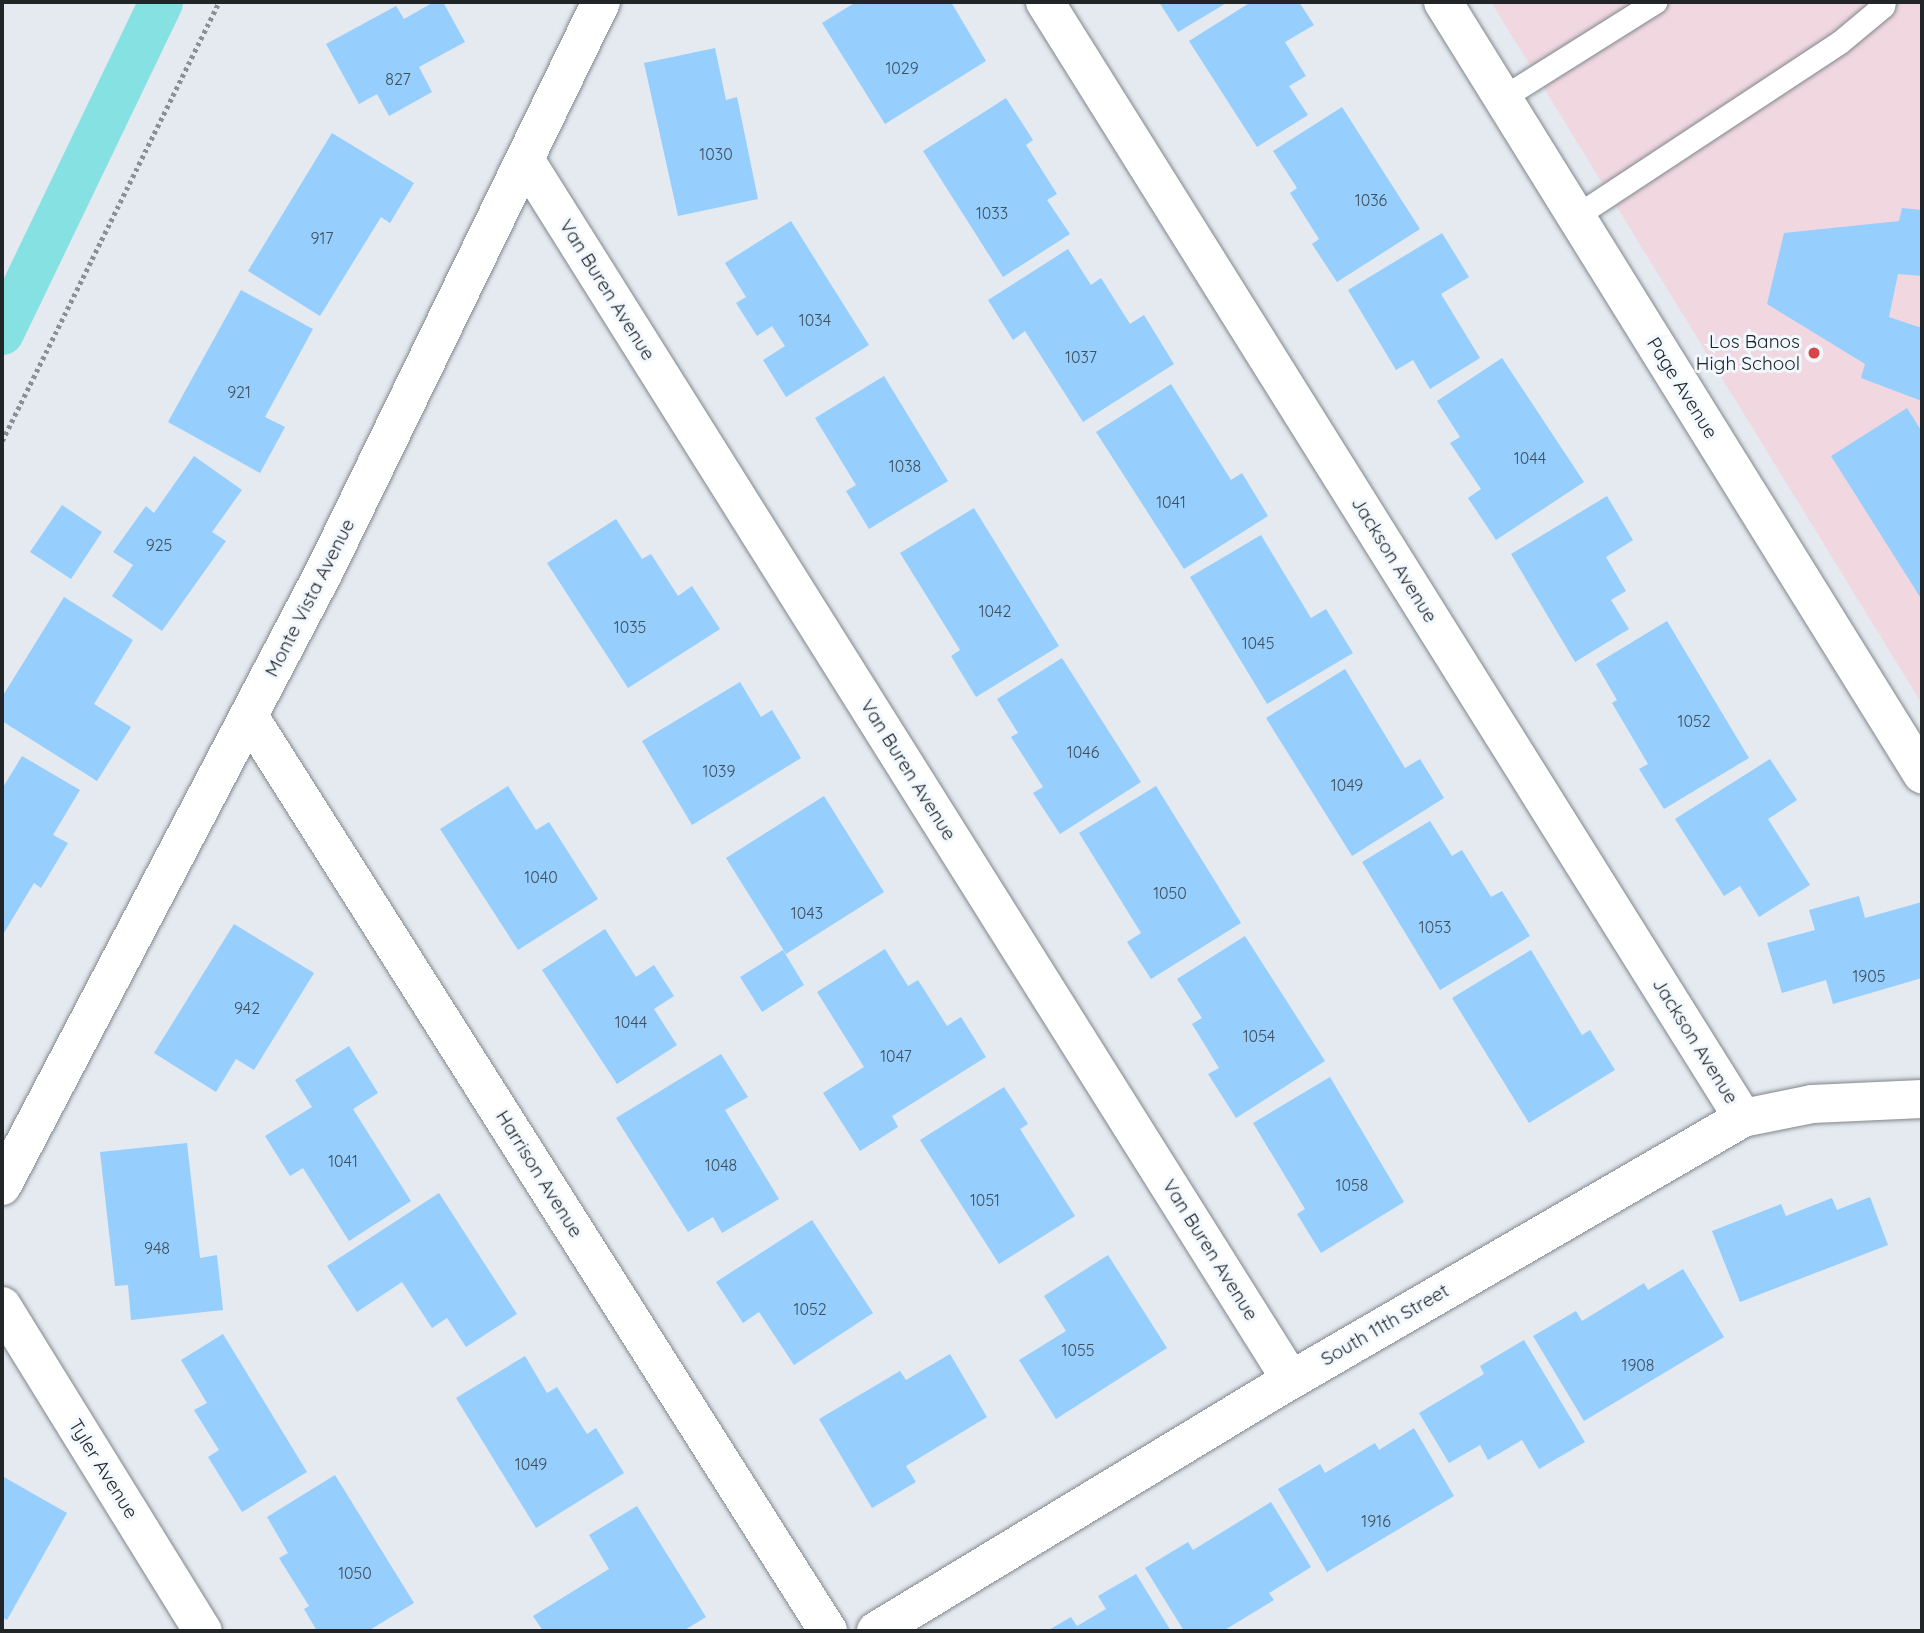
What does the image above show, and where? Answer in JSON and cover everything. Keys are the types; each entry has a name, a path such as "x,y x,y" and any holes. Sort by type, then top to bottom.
{"street":[{"name":"Monte Vista Avenue","path":"2,1186 324,572 601,2"},
{"name":"Jackson Avenue","path":"1045,2 1743,1118"},
{"name":"Page Avenue","path":"1443,2 1922,774"},
{"name":"Van Buren Avenue","path":"526,161 1291,1380"},
{"name":"Harrison Avenue","path":"249,716 828,1631"},
{"name":"South 11th Street","path":"876,1631 1291,1380 1743,1118 1812,1104 1922,1099"},
{"name":"Tyler Avenue","path":"2,1306 203,1631"}],"lane":[{"path":"1502,99 1655,2"},
{"path":"1576,216 1840,42 1883,6 1884,2"}],"path":[{"path":"2,441 219,2"}],"shaded area":[{"name":"Los Banos High School","path":"1491,2 1922,2 1922,704"}],"building":[{"path":"434,2 443,2 465,42 419,67 432,92 389,116 377,94 359,104 326,44 396,6 404,19"},
{"path":"856,2 951,2 986,61 885,124 822,23"},
{"path":"1159,2 1228,2 1178,32"},
{"path":"1251,2 1299,2 1314,25 1285,42 1306,76 1289,86 1308,115 1257,147 1189,41"},
{"path":"715,48 726,100 737,97 758,199 678,216 644,63"},
{"path":"1006,98 1033,140 1026,145 1057,194 1047,200 1070,234 1003,277 923,151"},
{"path":"1342,107 1420,229 1337,282 1312,244 1319,239 1290,193 1297,188 1273,151"},
{"path":"332,133 414,183 390,223 381,217 320,316 248,271"},
{"path":"1902,208 1922,210 1922,276 1898,274 1889,317 1922,328 1922,401 1861,378 1865,364 1767,304 1784,233 1899,221"},
{"path":"791,221 869,345 786,397 763,360 785,346 772,326 757,336 736,303 746,297 725,263"},
{"path":"1442,233 1469,277 1441,294 1480,358 1430,389 1413,360 1396,370 1348,290"},
{"path":"1068,249 1091,285 1101,278 1130,324 1144,315 1174,364 1083,422 1025,331 1013,340 988,300"},
{"path":"241,290 313,329 265,417 285,427 260,473 168,422"},
{"path":"1502,358 1584,482 1496,540 1468,498 1481,489 1450,443 1460,437 1437,401"},
{"path":"884,376 948,481 869,529 846,491 856,485 815,418"},
{"path":"1171,384 1231,480 1242,473 1268,516 1184,569 1096,432"},
{"path":"1907,408 1922,432 1922,600 1831,456"},
{"path":"194,456 242,490 212,532 226,541 162,631 112,596 133,565 113,552 146,506 154,513"},
{"path":"1607,496 1633,540 1606,557 1626,591 1611,600 1629,629 1575,662 1511,554"},
{"path":"62,505 102,532 71,579 30,552"},
{"path":"974,508 1059,646 976,697 951,656 960,650 900,553"},
{"path":"616,519 642,559 651,554 678,596 692,586 720,629 628,688 547,563"},
{"path":"1261,535 1311,618 1326,609 1353,653 1267,704 1190,577"},
{"path":"64,597 133,640 94,704 131,727 97,781 2,721 2,697"},
{"path":"1667,621 1749,758 1664,809 1639,769 1648,764 1612,703 1617,700 1596,664"},
{"path":"1062,658 1141,782 1060,834 1033,793 1043,787 1011,737 1018,733 997,699"},
{"path":"1345,669 1405,768 1420,759 1444,798 1352,856 1266,718"},
{"path":"740,682 761,717 772,710 801,758 692,825 642,741"},
{"path":"22,756 80,790 53,835 68,843 41,888 34,883 2,936 2,789"},
{"path":"1770,759 1797,800 1768,819 1810,885 1759,917 1740,886 1724,896 1675,819"},
{"path":"508,786 536,830 549,822 598,899 518,950 440,829"},
{"path":"1156,786 1241,923 1151,979 1127,942 1141,933 1079,833"},
{"path":"824,796 884,892 786,954 726,858"},
{"path":"1430,821 1452,856 1462,850 1491,897 1502,891 1530,936 1440,990 1362,862"},
{"path":"1859,896 1865,918 1922,902 1922,978 1833,1004 1826,980 1782,993 1767,943 1815,930 1809,910"},
{"path":"234,924 314,973 254,1070 236,1059 216,1092 154,1053"},
{"path":"605,929 636,977 654,965 674,996 654,1009 677,1045 617,1084 542,970"},
{"path":"1245,936 1325,1061 1236,1118 1208,1074 1219,1068 1192,1024 1202,1018 1177,979"},
{"path":"885,949 908,986 918,980 947,1026 961,1017 986,1057 892,1116 898,1127 860,1151 823,1093 864,1067 817,992"},
{"path":"783,950 804,985 762,1012 740,977"},
{"path":"1531,950 1582,1035 1590,1030 1615,1070 1529,1123 1452,998"},
{"path":"349,1046 378,1093 353,1109 411,1201 349,1241 303,1168 290,1176 265,1136 312,1107 295,1080"},
{"path":"721,1054 748,1097 725,1110 779,1199 722,1233 713,1217 688,1232 616,1118"},
{"path":"1330,1077 1404,1202 1321,1253 1297,1214 1305,1209 1253,1123"},
{"path":"1004,1087 1028,1124 1020,1129 1075,1216 999,1264 920,1140"},
{"path":"187,1143 200,1258 217,1255 223,1310 131,1320 128,1285 115,1286 100,1152"},
{"path":"439,1193 517,1314 466,1347 447,1318 432,1328 402,1282 357,1312 327,1266"},
{"path":"1870,1197 1888,1245 1740,1302 1712,1231 1781,1204 1786,1216 1832,1198 1837,1210"},
{"path":"812,1220 873,1313 794,1365 759,1312 743,1323 716,1282"},
{"path":"1108,1255 1167,1348 1056,1419 1019,1360 1066,1331 1044,1296"},
{"path":"1683,1269 1724,1337 1584,1421 1533,1336 1576,1311 1582,1321 1644,1283 1648,1290"},
{"path":"223,1334 307,1472 242,1512 208,1457 219,1450 194,1410 207,1403 181,1360"},
{"path":"1524,1340 1585,1442 1539,1469 1522,1440 1488,1460 1480,1445 1449,1463 1419,1413 1484,1374 1480,1366"},
{"path":"950,1354 987,1417 906,1466 916,1482 872,1508 819,1419 900,1371 906,1380"},
{"path":"525,1356 547,1393 557,1387 587,1434 596,1428 624,1473 536,1528 456,1398"},
{"path":"1414,1428 1454,1496 1327,1572 1278,1489 1320,1464 1325,1473 1375,1443 1379,1450"},
{"path":"335,1475 414,1603 368,1631 317,1631 304,1609 309,1606 279,1558 288,1553 267,1517"},
{"path":"2,1476 67,1513 7,1620 2,1617"},
{"path":"1271,1502 1311,1567 1269,1593 1274,1600 1223,1631 1184,1631 1145,1568 1188,1542 1193,1550"},
{"path":"637,1506 706,1617 683,1631 543,1631 533,1616 609,1569 589,1535"},
{"path":"1136,1574 1171,1631 1047,1631 1071,1617 1077,1626 1106,1609 1098,1596"}],"waterway":[{"path":"2,333 161,2"}],"place":[{"name":"Los Banos High School","path":"1814,353"}]}
